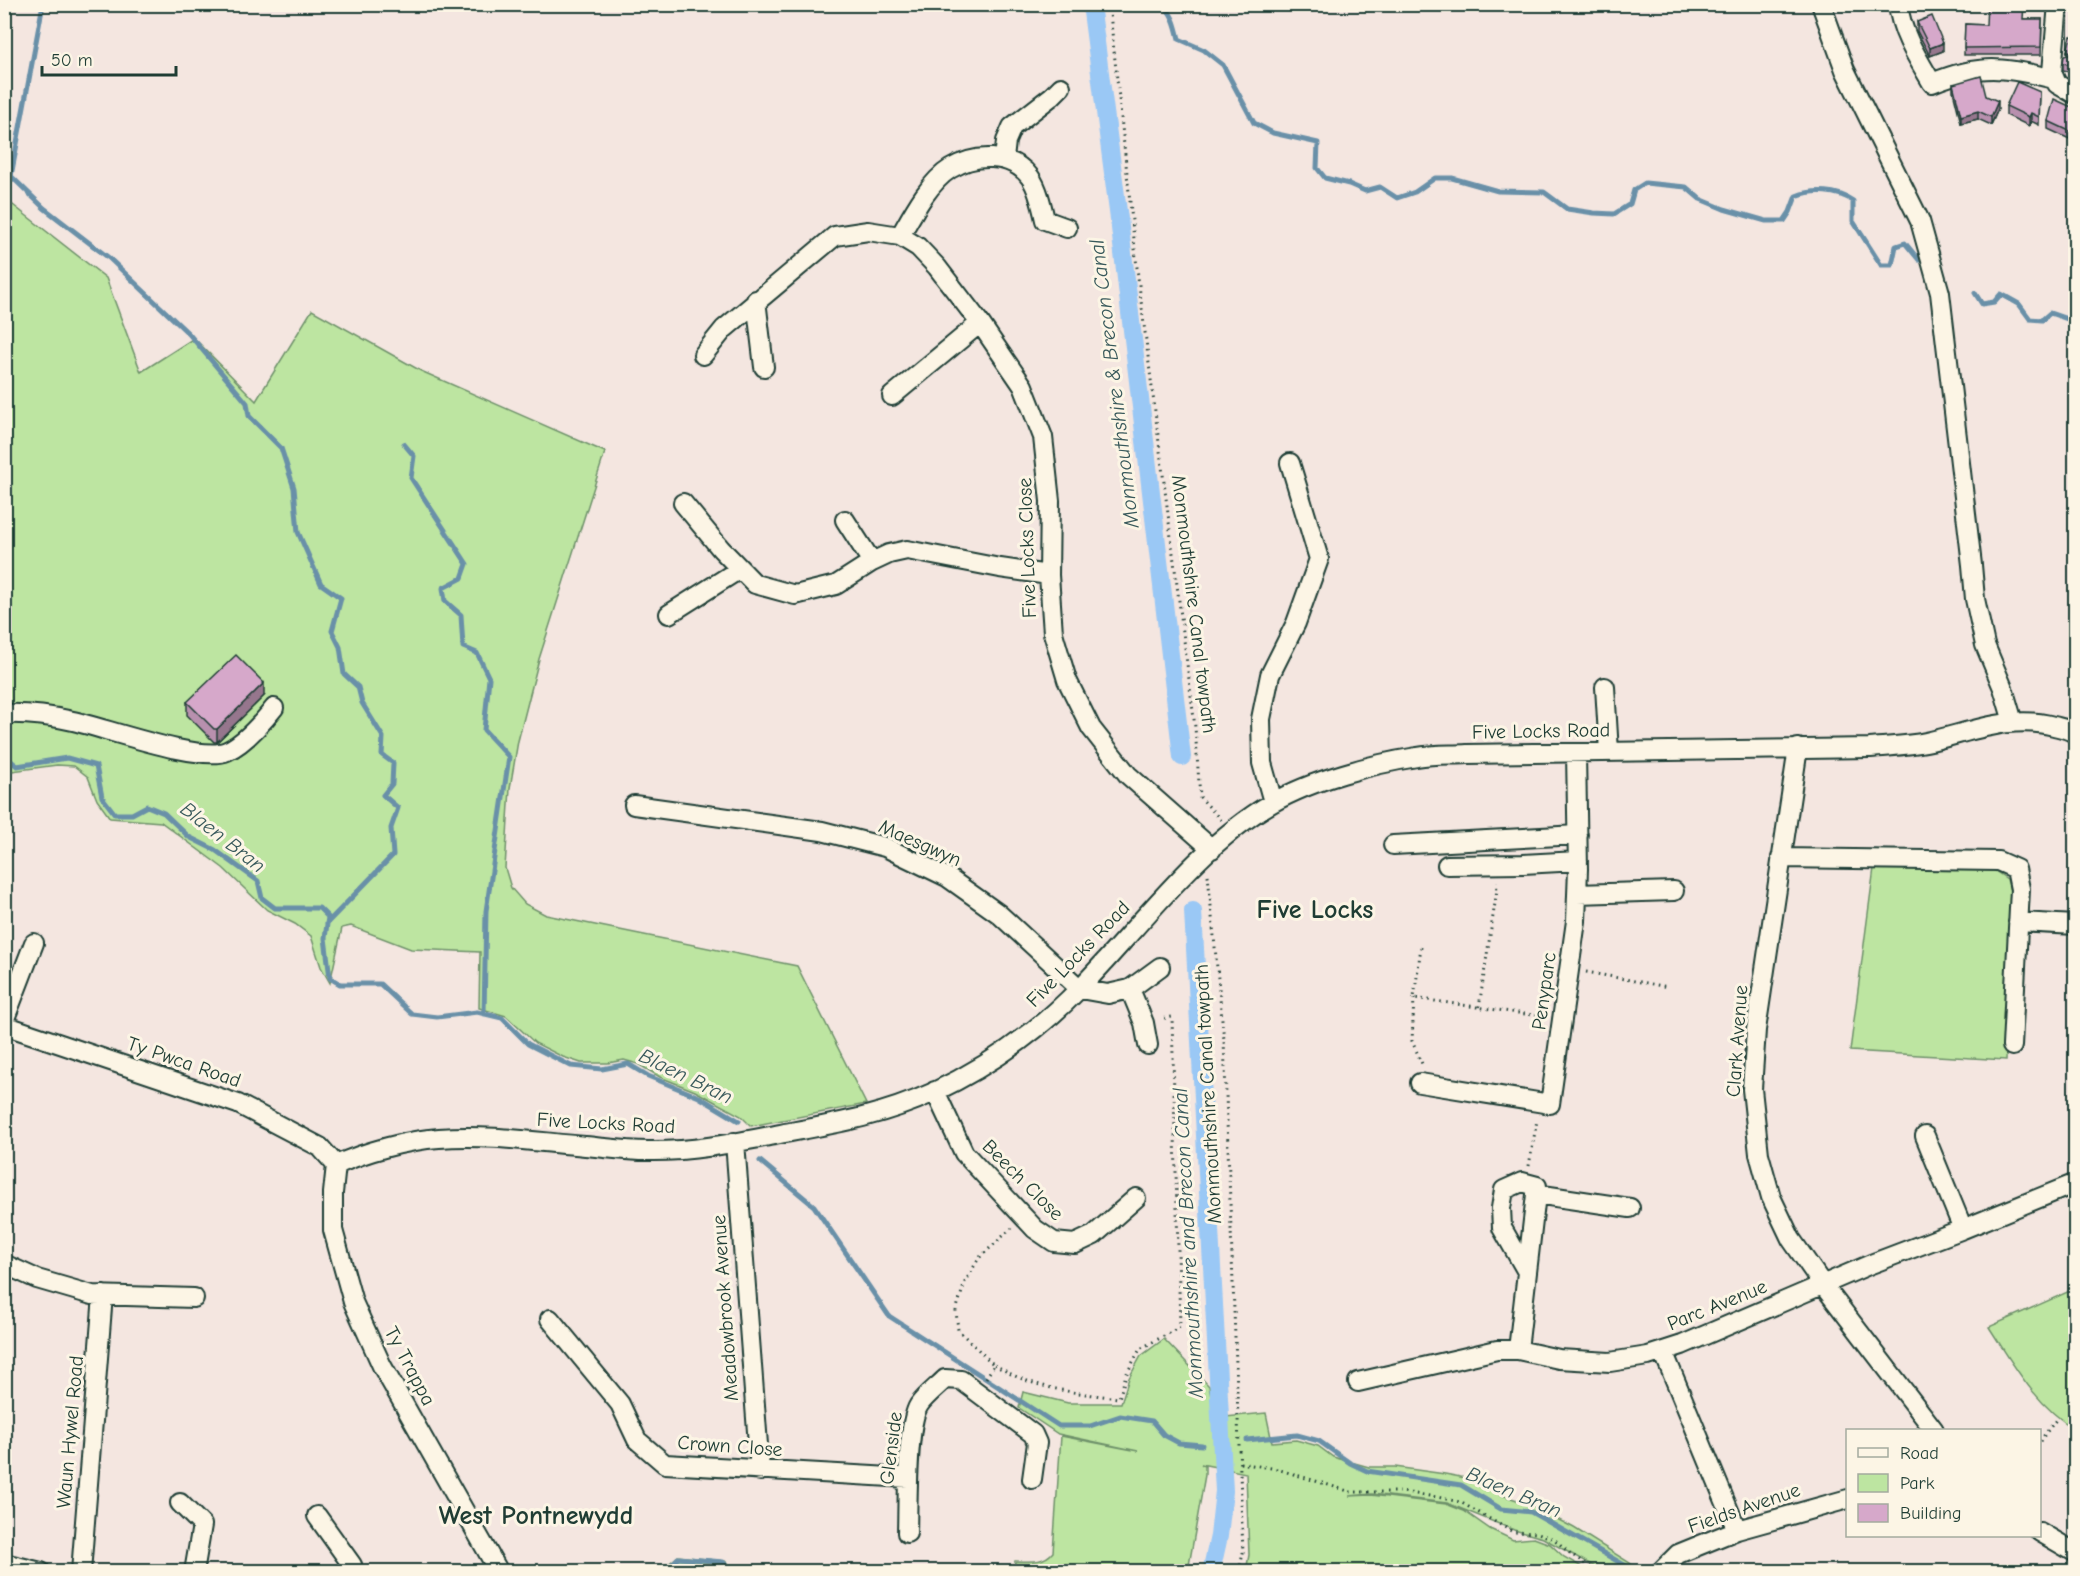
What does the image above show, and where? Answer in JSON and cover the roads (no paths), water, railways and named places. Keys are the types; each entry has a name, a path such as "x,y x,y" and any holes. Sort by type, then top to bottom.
{"street":[{"path":"1821,4 1845,70 1920,221 1940,293 1975,599 1985,645 2003,688 2013,722"},
{"path":"1898,4 1900,18 1918,59 1932,83 1948,76 1982,68 2015,70 2054,79"},
{"path":"2058,4 2052,66 2054,79 2062,88 2076,95"},
{"path":"1004,159 1006,141 1012,127 1061,87"},
{"path":"900,236 924,194 949,170 978,158 1004,159 1022,168 1031,179 1045,220 1067,228"},
{"name":"Five Locks Close","path":"703,355 724,328 835,236 868,231 900,236 918,247 937,267 980,323 1023,386 1043,437 1050,501 1053,633 1067,680 1091,728 1128,775 1212,849"},
{"path":"756,300 764,367"},
{"path":"892,396 980,323"},
{"path":"1273,802 1262,763 1261,719 1270,675 1296,623 1319,560 1290,463"},
{"path":"683,502 721,549 756,584 795,595 836,585 872,562 889,554 908,550 1050,575"},
{"path":"845,520 872,562"},
{"path":"669,614 740,569"},
{"path":"1605,687 1609,752"},
{"path":"4,714 32,713 73,721 170,747 209,754 226,751 255,731 274,708"},
{"name":"Five Locks Road","path":"336,1165 363,1152 437,1138 489,1138 652,1151 695,1149 871,1117 935,1091 994,1058 1036,1028 1080,989 1181,880 1231,831 1273,802 1316,783 1363,768 1419,757 1869,748 1924,742 2013,722 2038,722 2074,727"},
{"name":"Clark Avenue","path":"1798,748 1756,1030 1752,1089 1760,1154 1771,1197 1791,1239 1823,1285 1932,1429"},
{"name":"Penyparc","path":"1424,1083 1550,1104 1576,921 1578,835 1576,753"},
{"name":"Maesgwyn","path":"634,805 822,831 885,847 947,877 999,914 1080,989"},
{"path":"1393,844 1578,835"},
{"path":"1780,858 1998,861 2016,869 2020,889 2012,1046"},
{"path":"1447,865 1578,861"},
{"path":"1577,894 1674,891"},
{"path":"2018,922 2076,925"},
{"path":"4,1023 34,943"},
{"path":"1080,989 1108,994 1130,989 1160,967"},
{"path":"1130,989 1144,1023 1148,1045"},
{"name":"Ty Pwca Road","path":"4,1023 238,1104 320,1147 336,1165"},
{"name":"Beech Close","path":"935,1091 964,1153 1035,1229 1054,1242 1075,1244 1094,1235 1136,1198"},
{"path":"1925,1136 1963,1229"},
{"name":"Meadowbrook Avenue","path":"735,1142 760,1470"},
{"name":"Ty Trappa","path":"336,1165 333,1230 353,1302 382,1366 499,1572"},
{"path":"1526,1270 1502,1228 1501,1208 1504,1190 1522,1182 1531,1189 1630,1208"},
{"name":"Parc Avenue","path":"1358,1382 1497,1350 1518,1350 1559,1359 1610,1362 1647,1356 1682,1345 1871,1264 2076,1183"},
{"path":"1518,1350 1531,1189"},
{"path":"4,1264 37,1279 92,1295 194,1298"},
{"name":"Waun Hywel Road","path":"81,1572 104,1295"},
{"name":"Crown Close","path":"550,1318 620,1404 637,1440 665,1464 908,1478"},
{"path":"1663,1351 1737,1530"},
{"name":"Glenside","path":"907,1533 908,1478 913,1420 919,1405 945,1379 961,1380 1033,1434 1037,1443 1032,1479"},
{"name":"Fields Avenue","path":"1660,1572 1678,1554 1737,1530 1846,1500"},
{"path":"180,1503 202,1525 194,1572"},
{"path":"317,1516 352,1565 350,1572"},
{"path":"2041,1533 2076,1553"},
{"path":"4,1563 41,1572"}],"waterway":[{"path":"43,4 11,176 44,208 109,258 189,334 247,403 249,416 281,448 294,488 298,532 321,584 341,598 332,631 340,647 344,674 358,687 362,703 383,737 382,755 393,763 392,784 383,795 398,808 391,828 393,855 327,923"},
{"name":"Monmouthshire & Brecon Canal","path":"1091,4 1119,219 1182,757"},
{"path":"1161,4 1171,15 1179,39 1204,50 1223,65 1254,123 1273,133 1318,143 1317,168 1325,178 1365,191 1380,187 1397,198 1415,192 1435,178 1452,178 1498,191 1544,192 1567,209 1614,214 1630,204 1634,190 1645,183 1686,187 1700,199 1724,209 1766,221 1784,221 1796,196 1818,192 1833,193 1853,201 1853,221 1881,265 1892,265 1896,246 1905,243 1919,260"},
{"path":"1975,293 1982,304 1994,302 2001,294 2019,304 2030,319 2042,320 2050,313 2076,322"},
{"path":"404,444 414,456 411,478 467,564 462,578 443,588 445,601 461,615 463,647 477,653 489,678 484,730 509,757 486,911 484,1014"},
{"name":"Blaen Bran","path":"4,755 17,766 67,758 96,766 102,797 115,814 132,814 147,806 164,813 189,837 215,850 258,881 262,898 275,908 319,908 328,917 325,938 330,978 340,984 380,984 412,1014 437,1017 477,1012 502,1018 528,1044 571,1066 602,1069 628,1064 648,1076 699,1097 739,1121"},
{"name":"Monmouthshire and Brecon Canal","path":"1193,911 1224,1491 1219,1536 1211,1572"},
{"name":"Blaen Bran","path":"760,1161 814,1206 889,1316 1059,1426 1090,1426 1120,1416 1152,1421 1164,1435 1179,1443 1202,1445"},
{"name":"Blaen Bran","path":"1247,1440 1297,1435 1319,1441 1350,1463 1367,1471 1461,1485 1501,1509 1531,1512 1626,1566"},
{"path":"665,1572 678,1558 723,1562 732,1572"}],"district":[{"name":"Five Locks","path":"1315,910"},
{"name":"West Pontnewydd","path":"536,1516"}]}
